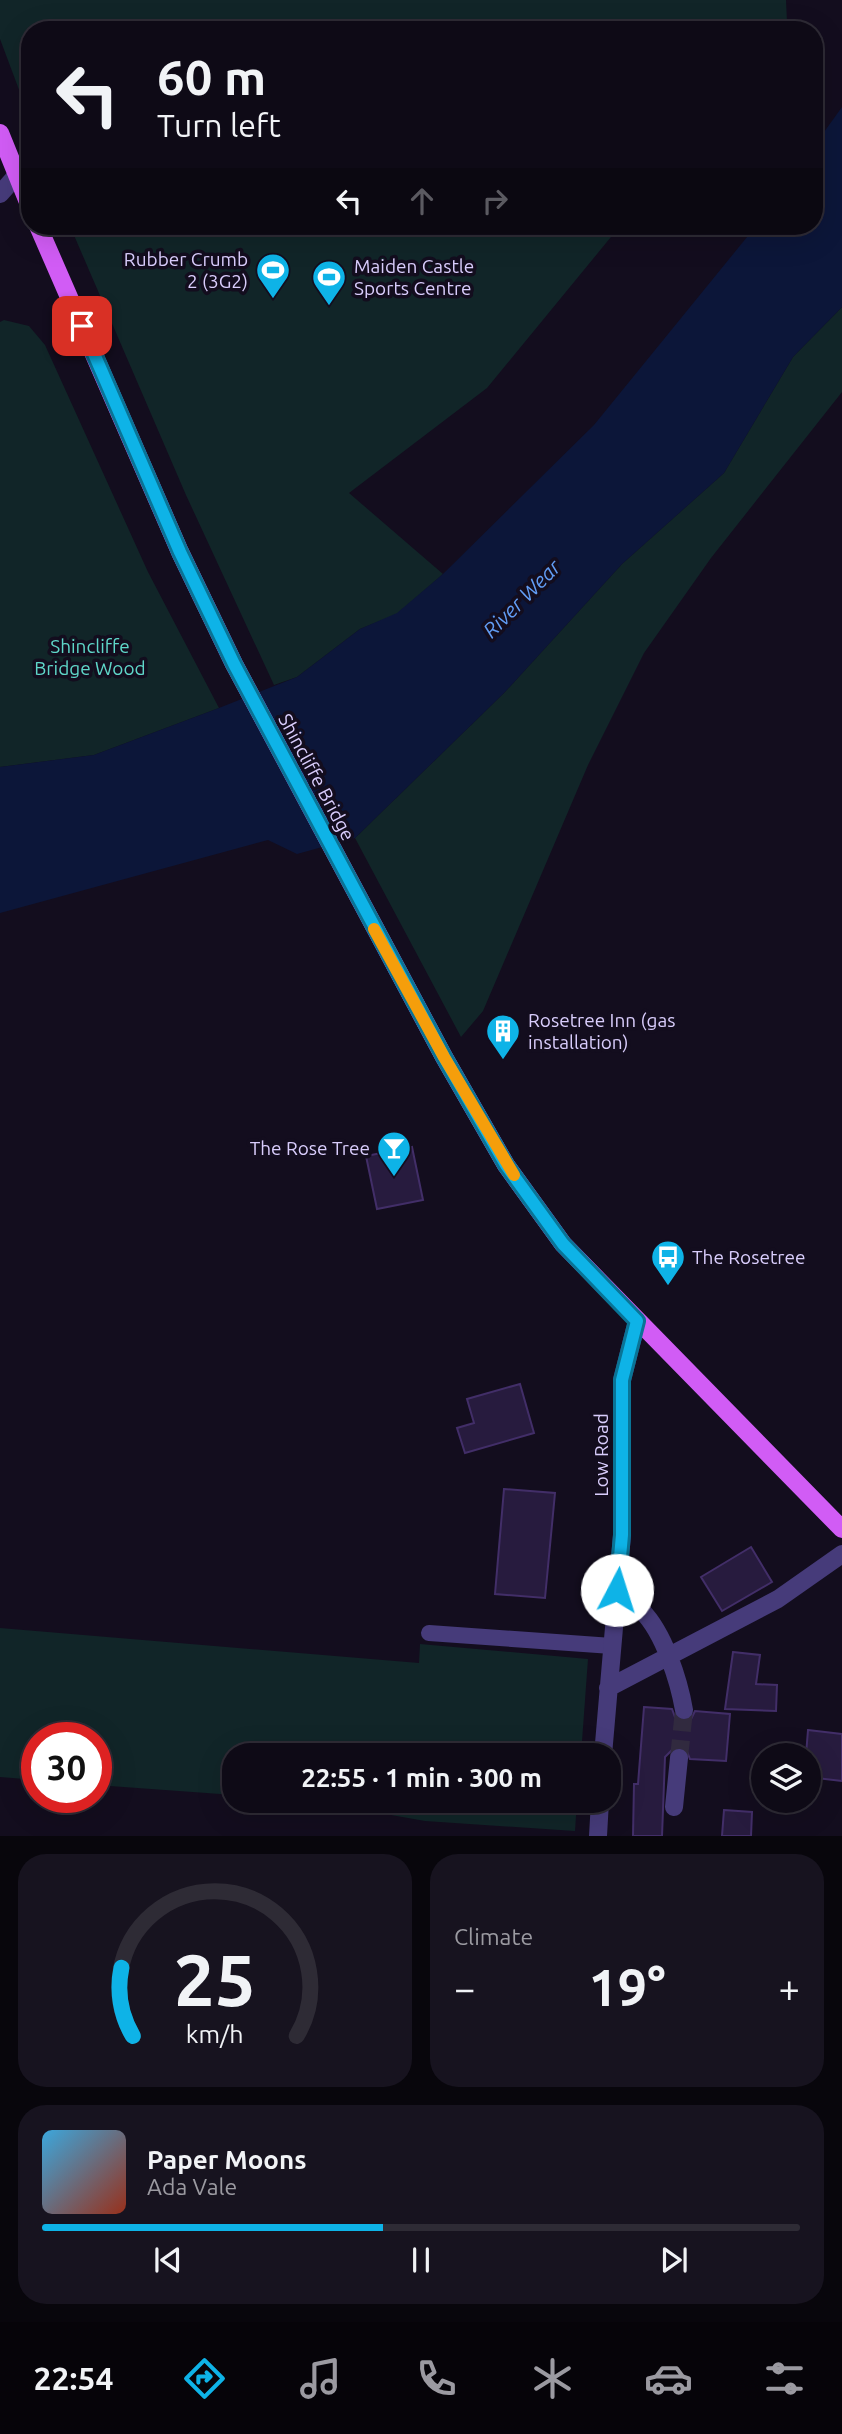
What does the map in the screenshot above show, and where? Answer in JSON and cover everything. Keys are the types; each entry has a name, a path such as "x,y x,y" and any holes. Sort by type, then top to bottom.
{"main road":[{"path":"0,133 21,187"},
{"name":"Shincliffe Bridge","path":"42,235 180,552 234,664 363,909 506,1165 563,1244 842,1529"}],"street":[{"path":"0,194 16,176"},
{"name":"Low Road","path":"604,1743 622,1535 622,1380 637,1321"},
{"path":"608,1688 778,1599 842,1553"},
{"path":"617,1590 644,1613 668,1655 680,1684 684,1710"},
{"path":"674,1807 679,1758"},
{"path":"597,1836 599,1813"}],"lane":[{"path":"429,1633 612,1646"}],"green space":[{"path":"0,0 786,0 787,21 21,21 21,95 0,39"},
{"name":"Maiden Castle Sports Centre","path":"74,235 613,235 487,388 349,493 443,574 397,614 360,629 297,677 274,685 186,495"},
{"path":"842,307 842,392 711,558 644,653 588,765 483,1011 461,1037 355,838 504,693 622,564 724,473 793,357"},
{"name":"Shincliffe Bridge Wood","path":"4,320 29,326 45,345 148,572 219,708 94,755 0,767 0,322"},
{"path":"0,1628 419,1663 420,1644 588,1659 582,1743 222,1743 222,1794 112,1786 112,1722 21,1722 21,1779 0,1777"},
{"path":"380,1813 576,1813 575,1831 425,1821"}],"water":[{"name":"River Wear","path":"842,107 842,307 793,357 724,473 622,564 504,693 355,838 297,854 268,840 0,913 0,767 94,755 219,708 297,677 360,629 397,613 443,574 594,425 749,235 823,235 823,133"}],"building":[{"name":"The Rose Tree","path":"412,1147 423,1200 377,1209 366,1156"},
{"path":"520,1384 534,1433 465,1453 457,1428 474,1423 467,1399"},
{"path":"504,1489 555,1493 545,1598 495,1594"},
{"path":"751,1547 772,1582 722,1611 701,1577"},
{"path":"733,1652 760,1655 756,1684 777,1685 776,1711 725,1709"},
{"path":"644,1707 672,1709 675,1717 681,1721 691,1719 695,1711 730,1714 726,1761 690,1759 686,1749 679,1747 665,1757 662,1836 633,1836 634,1784 638,1784"},
{"path":"808,1730 842,1734 842,1781 821,1779 821,1743 807,1743"},
{"path":"724,1810 752,1813 751,1836 722,1836"}],"tunnel":[{"path":"679,1758 684,1710"}],"slow traffic":[{"path":"374,929 444,1057 514,1175"}],"place":[{"name":"Rubber Crumb 2 (3G2)","path":"273,300"},
{"name":"Maiden Castle Sports Centre","path":"329,307"},
{"name":"Rosetree Inn (gas installation)","path":"503,1061"},
{"name":"The Rose Tree","path":"394,1178"},
{"name":"The Rosetree","path":"668,1287"}],"route":[{"path":"82,326 180,552 234,664 444,1057 506,1165 563,1244 637,1321 622,1380 622,1535 617,1590"}]}
